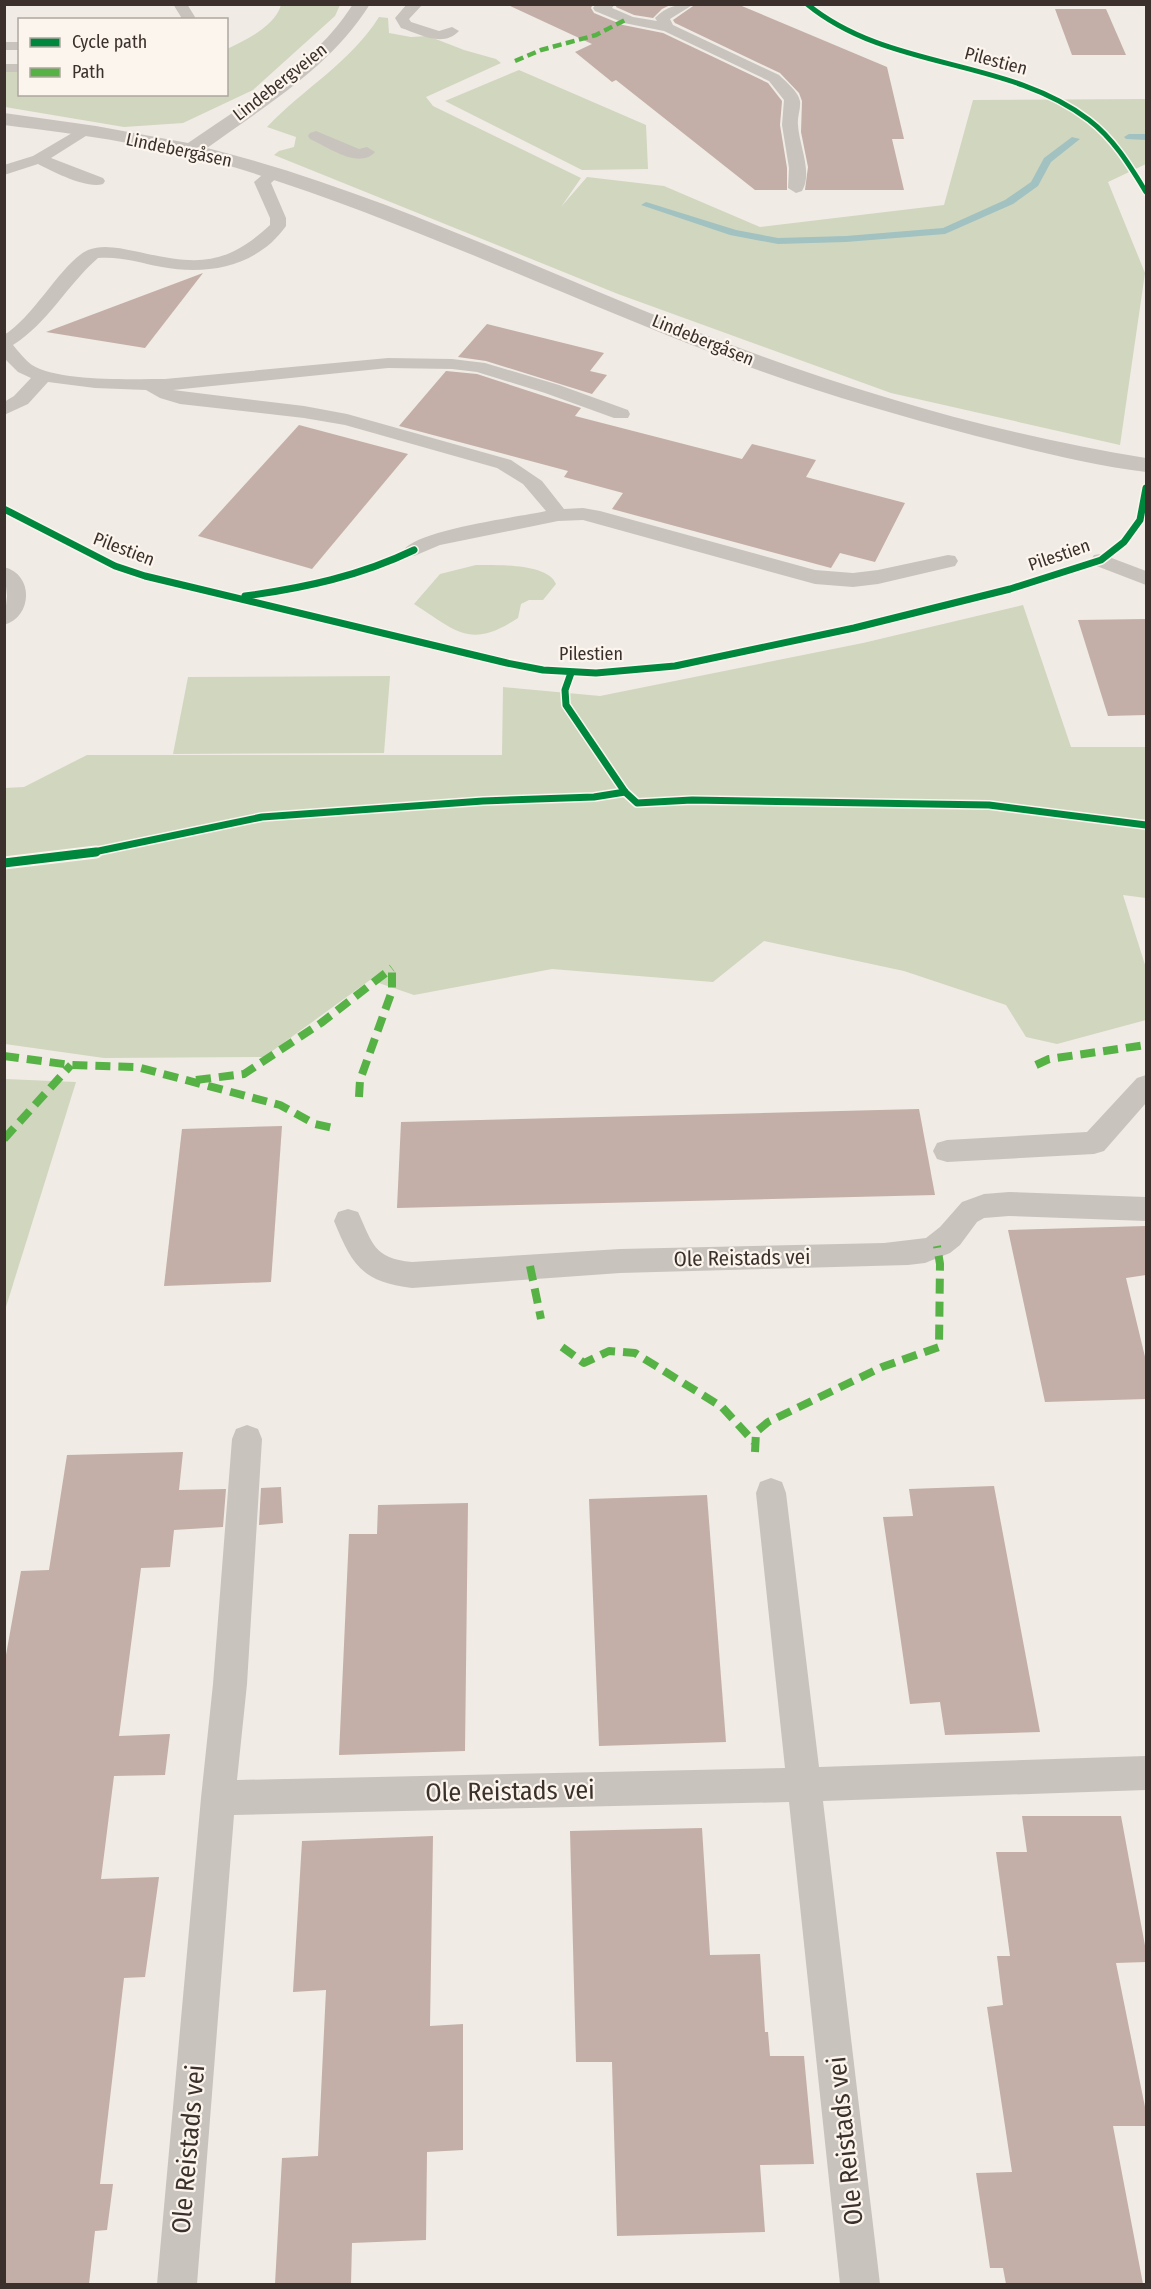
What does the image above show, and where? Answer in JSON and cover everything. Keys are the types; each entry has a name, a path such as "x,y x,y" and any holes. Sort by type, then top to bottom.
{"street":[{"name":"Lindebergveien","path":"190,151 315,57 343,31 362,4"},
{"name":"Lindebergåsen","path":"4,119 190,151 246,165 344,196 734,354 826,387 1024,441 1146,465"}],"lane":[{"path":"180,4 187,18"},
{"path":"416,4 402,18 406,25 440,36 452,31"},
{"path":"608,4 600,8 629,20 668,28 774,78 792,100 790,125 797,168 796,188"},
{"path":"668,28 662,18 687,4"},
{"path":"4,170 39,159 84,131"},
{"path":"316,136 359,155 367,152"},
{"path":"39,159 73,174 97,181"},
{"path":"273,174 262,182 278,218 278,226 245,251 217,265 199,267 113,253 93,254 70,276 30,324 4,345 27,370 44,375 129,385 388,363 452,364 479,367 621,414"},
{"path":"4,410 21,400 44,375"},
{"path":"150,384 167,394 180,398 304,412 347,420 504,464 537,484 558,515"},
{"path":"414,550 434,540 558,515 583,514 815,578 853,580 878,578 948,561"},
{"path":"1101,560 1146,579"},
{"path":"4,573 12,580 19,597 16,607 4,618"},
{"path":"947,1151 1094,1143 1146,1086"},
{"name":"Ole Reistads vei","path":"348,1221 364,1256 374,1266 392,1274 412,1275 620,1261 884,1255 937,1246 947,1239 964,1215 975,1208 984,1206 1008,1204 1146,1209"},
{"name":"Ole Reistads vei","path":"177,2284 218,1798 230,1684 247,1439"},
{"name":"Ole Reistads vei","path":"771,1493 860,2284"},
{"name":"Ole Reistads vei","path":"218,1798 919,1782 1146,1773"}],"green space":[{"path":"281,5 340,5 335,16 253,90 183,123 124,127 5,107 4,70 18,71 18,96 228,96 228,48 251,37 278,13"},
{"path":"379,17 388,18 389,33 411,37 428,36 496,59 501,63 426,97 433,106 581,178 561,207 587,177 664,186 760,227 944,205 973,100 1146,99 1146,164 1108,182 1145,273 1120,445 891,393 618,294 274,155 279,151 294,147 296,137 267,127 341,62 368,33"},
{"path":"519,70 646,125 648,169 582,170 445,101"},
{"path":"476,565 508,565 532,569 551,577 556,584 543,600 529,600 521,604 518,618 501,628 475,635 453,629 414,604 440,574"},
{"path":"1023,605 1071,747 1146,747 1146,898 1123,895 1146,968 1146,1020 1057,1044 1026,1037 1006,1005 904,971 764,941 713,982 552,969 414,995 370,980 264,1057 104,1058 5,1044 5,788 24,787 87,755 502,755 503,687 600,696 863,643"},
{"path":"390,676 384,753 173,754 188,677"},
{"path":"4,1079 76,1082 5,1310"}],"building":[{"path":"506,4 593,4 591,8 594,13 623,25 663,33 768,83 782,101 780,125 787,168 787,190 755,190 616,80 612,82 575,52 592,44"},
{"path":"617,4 672,4 662,9 653,18 634,15 616,7"},
{"path":"696,4 737,4 887,67 904,139 892,139 904,190 805,190 808,167 801,132 802,101 799,93 780,73 675,23 673,20"},
{"path":"1055,9 1106,9 1126,55 1072,55"},
{"path":"203,273 145,348 46,332"},
{"path":"487,324 604,353 590,371 607,375 592,394 486,361 458,357"},
{"path":"446,371 477,374 581,408 575,416 742,459 752,444 816,460 806,477 905,503 875,562 840,553 831,568 612,509 623,493 564,477 568,471 399,426"},
{"path":"299,425 408,454 312,569 198,536"},
{"path":"1146,619 1146,715 1108,716 1078,620"},
{"path":"919,1109 935,1195 397,1208 401,1122"},
{"path":"282,1126 271,1282 164,1286 182,1129"},
{"path":"1146,1226 1146,1275 1126,1278 1146,1361 1146,1399 1045,1402 1008,1230"},
{"path":"183,1452 179,1490 226,1489 223,1527 174,1530 170,1567 141,1568 119,1736 170,1734 165,1775 114,1776 101,1879 159,1877 145,1977 124,1978 100,2184 113,2184 107,2230 95,2231 89,2284 4,2284 4,1666 21,1571 49,1570 67,1455"},
{"path":"994,1486 1040,1732 945,1735 940,1702 910,1704 883,1517 913,1516 909,1489"},
{"path":"281,1487 283,1523 259,1525 261,1488"},
{"path":"707,1495 726,1742 599,1746 589,1499"},
{"path":"468,1503 465,1751 339,1755 349,1534 377,1534 378,1505"},
{"path":"1022,1816 1121,1816 1146,1951 1146,1962 1116,1963 1146,2112 1146,2126 1113,2126 1143,2284 1006,2284 1003,2268 990,2268 976,2173 1012,2172 987,2007 1003,2005 997,1956 1010,1956 996,1852 1027,1852"},
{"path":"702,1828 710,1955 760,1954 765,2032 768,2032 770,2056 804,2056 814,2164 760,2165 765,2232 617,2236 612,2062 576,2062 570,1831"},
{"path":"433,1836 430,2026 463,2024 463,2150 427,2152 426,2240 352,2243 351,2284 275,2284 282,2158 318,2156 326,1990 293,1992 302,1841"}],"waterway":[{"path":"1129,137 1146,137"},
{"path":"646,205 734,233 778,241 846,239 945,231 1009,202 1035,184 1047,160 1075,139"}],"marked path":[{"path":"515,61 541,50 596,35 627,19"},
{"path":"196,1080 244,1074 321,1023 392,968"},
{"path":"359,1097 360,1080 392,991 392,968"},
{"path":"1036,1065 1049,1059 1146,1045"},
{"path":"4,1056 71,1065 137,1067 280,1105 315,1124 337,1129"},
{"path":"4,1139 71,1065"},
{"path":"755,1452 756,1432 768,1422 882,1367 939,1347 940,1264 937,1246"},
{"path":"530,1266 541,1319"},
{"path":"562,1347 584,1363 609,1351 635,1353 722,1407 754,1442"}],"cycle path":[{"name":"Pilestien","path":"807,4 833,22 862,36 904,52 1022,85 1058,100 1090,121 1120,151 1146,192"},
{"name":"Pilestien","path":"4,509 115,566 145,576 507,663 543,670 596,673 675,666 854,628 1010,589 1101,560 1124,542 1140,520 1146,488"},
{"path":"245,596 332,581 374,568 414,550"},
{"name":"Pilestien","path":"571,673 565,690 566,705 625,792 637,803 692,800 989,805 1146,825"},
{"path":"4,863 76,856 262,817 483,801 594,797 625,792"}]}
